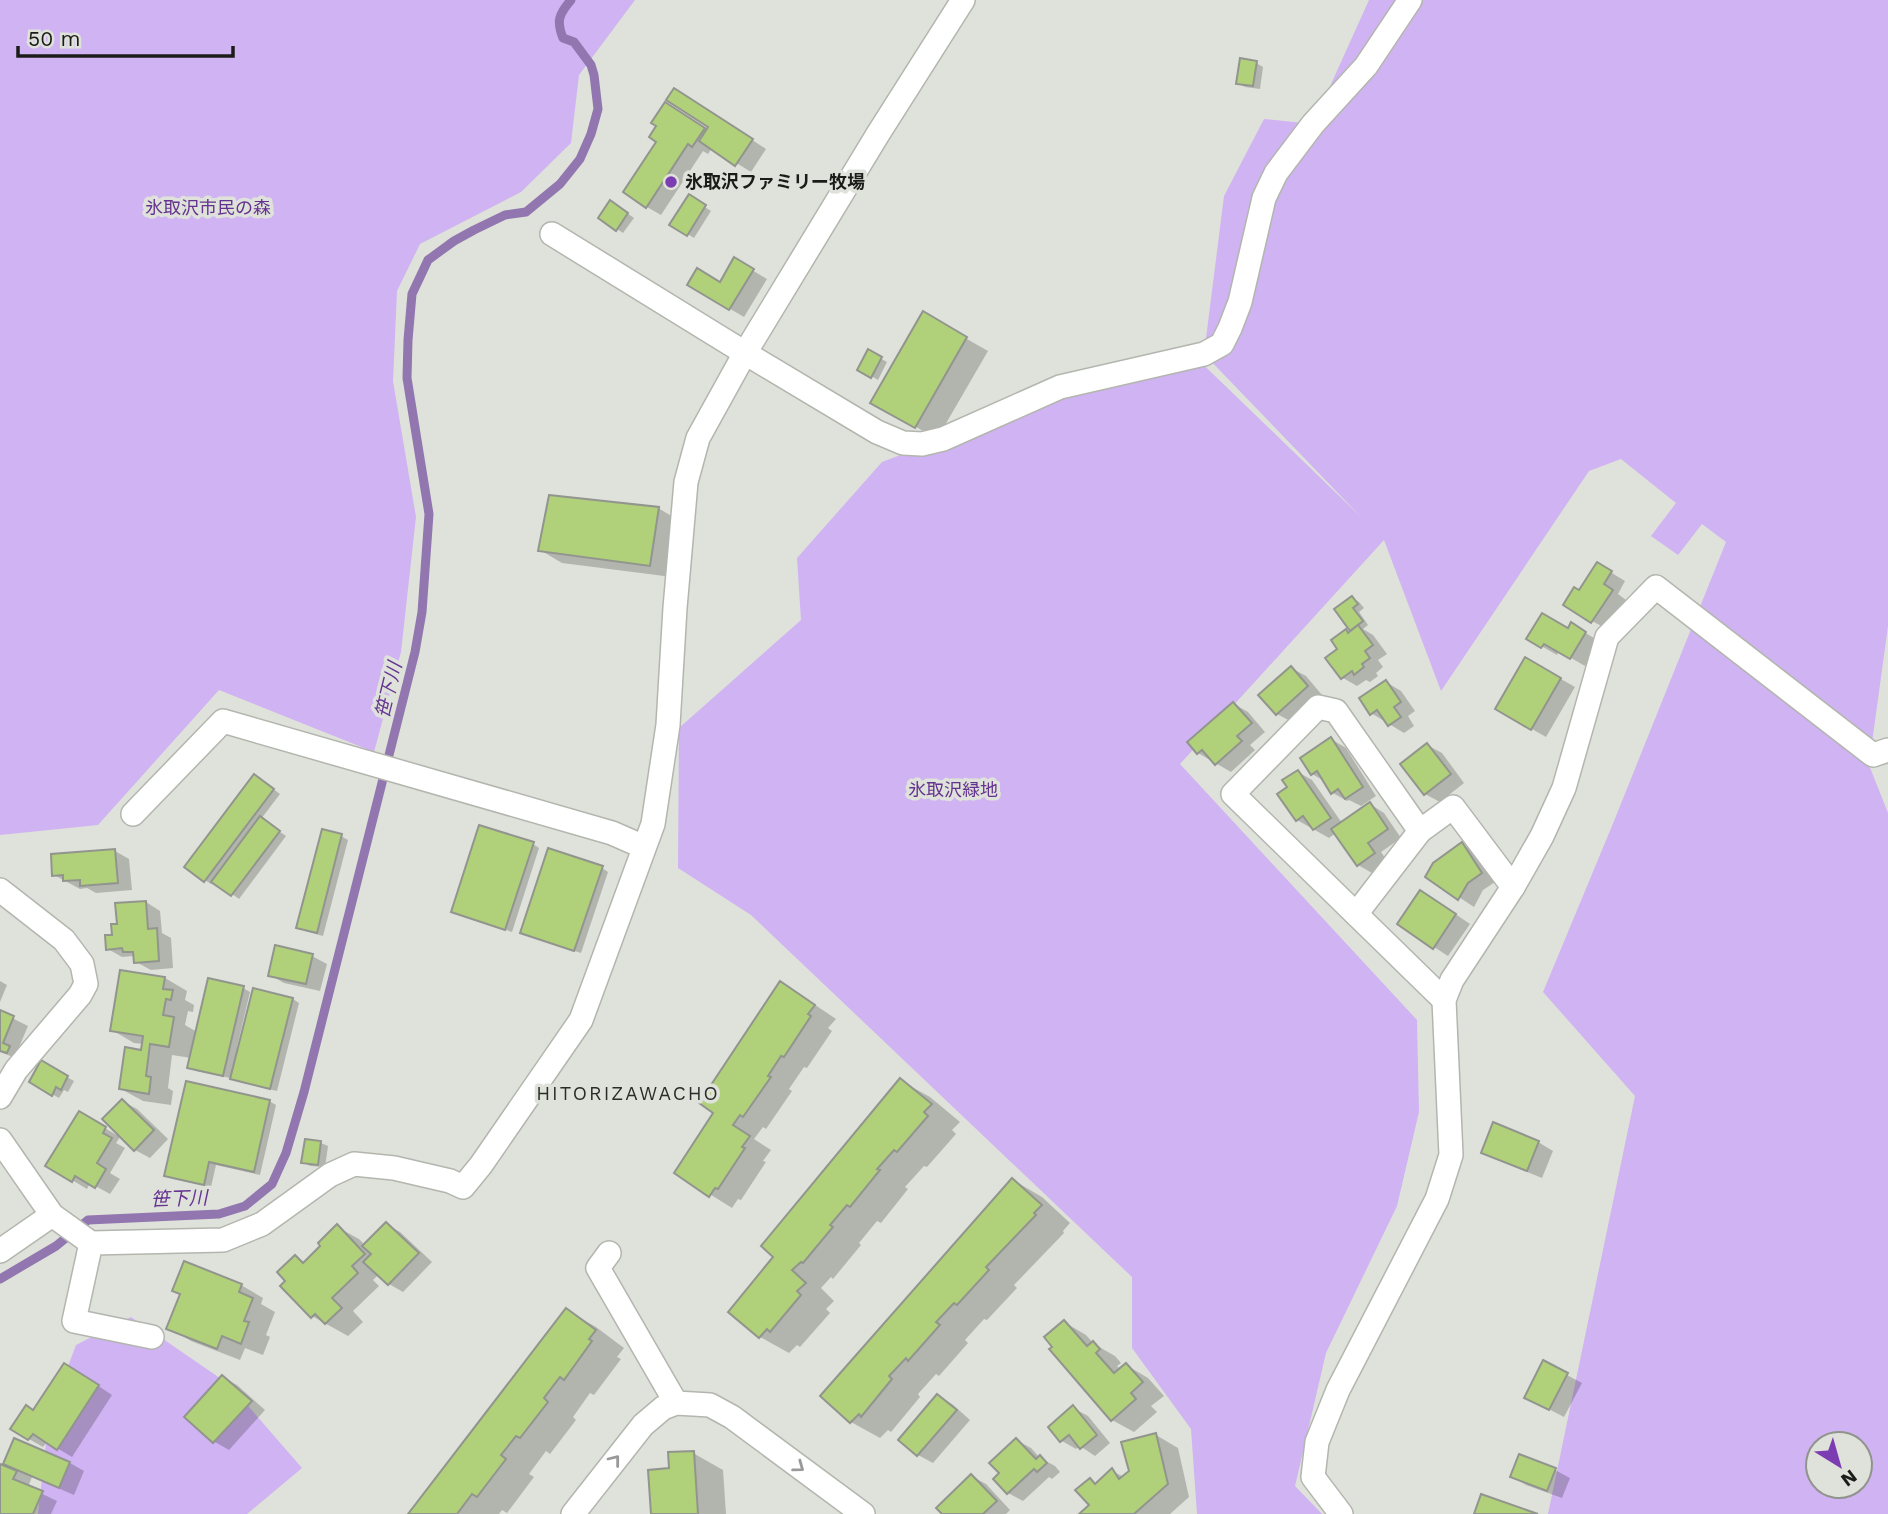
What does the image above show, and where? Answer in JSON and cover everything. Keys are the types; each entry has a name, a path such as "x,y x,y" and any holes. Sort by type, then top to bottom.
{"street":[{"path":"0,1140 52,1215 91,1243 223,1241 262,1224 330,1175 354,1164 394,1168 450,1181 463,1187 582,1020 653,824 668,725 686,482 698,438 745,354 878,134 963,0"},
{"path":"552,234 877,432 903,443 943,439 1060,387 1205,354 1222,344 1240,302 1264,198 1276,173 1312,124 1366,66 1410,0"},
{"path":"1341,1514 1313,1477 1317,1442 1338,1390 1437,1199 1451,1155 1444,1000 1452,980 1513,887 1542,836 1564,788 1607,637 1656,587 1874,755 1888,750"},
{"path":"1420,831 1336,711 1318,706 1233,794 1444,1000"},
{"path":"133,814 223,721 612,833 645,847"},
{"path":"1356,914 1420,831 1453,807 1513,887"},
{"path":"0,890 64,940 82,964 86,984 80,995 16,1070 0,1097"},
{"path":"0,1251 52,1215"},
{"path":"91,1243 74,1321 152,1337"},
{"path":"609,1253 598,1268 676,1403"},
{"path":"573,1514 643,1425 663,1408 676,1403 710,1405 732,1417 863,1514"}],"green space":[{"name":"氷取沢市民の森","path":"0,0 635,0 579,75 571,143 521,192 420,244 397,291 393,381 416,517 401,652 374,752 219,690 98,825 0,835"},
{"name":"氷取沢緑地","path":"1369,0 1888,0 1888,626 1869,765 1888,813 1888,1514 1548,1514 1635,1096 1543,992 1726,542 1702,524 1678,555 1651,536 1676,503 1621,459 1589,471 1441,691 1384,540 1180,764 1417,1020 1419,1112 1397,1206 1326,1353 1295,1486 1322,1514 1197,1514 1191,1429 1132,1348 1132,1277 751,915 678,868 679,728 801,620 797,558 882,462 1185,347 1361,517 1204,354 1224,196 1264,119 1313,124"},
{"path":"131,1317 230,1385 302,1468 247,1514 38,1514 49,1417 76,1345"}],"building":[{"path":"1240,58 1257,61 1253,86 1236,84"},
{"path":"674,88 753,139 735,166 699,141 708,127 666,100"},
{"path":"665,102 705,128 692,147 688,144 646,208 623,192 656,142 649,137 656,126 651,123"},
{"path":"689,194 706,205 687,236 669,225"},
{"path":"610,200 628,213 616,231 598,218"},
{"path":"734,257 754,269 729,310 687,285 697,268 720,282"},
{"path":"923,311 967,337 915,428 870,403"},
{"path":"868,349 882,357 871,378 857,370"},
{"path":"549,495 659,507 650,566 538,551"},
{"path":"1597,562 1612,571 1604,584 1613,590 1591,623 1563,605 1574,587 1579,590"},
{"path":"1352,596 1358,604 1353,608 1363,621 1350,631 1334,609"},
{"path":"1542,613 1568,628 1571,622 1586,632 1570,659 1544,644 1541,648 1526,639"},
{"path":"1358,625 1373,645 1365,651 1370,658 1354,675 1352,671 1341,679 1325,658 1337,649 1331,640 1346,629 1348,633"},
{"path":"1525,657 1561,678 1531,730 1495,709"},
{"path":"1291,666 1308,686 1276,715 1258,695"},
{"path":"1386,680 1401,702 1394,707 1401,717 1388,726 1377,710 1370,715 1359,698"},
{"path":"1233,702 1252,723 1237,736 1242,741 1215,765 1202,750 1197,754 1187,742"},
{"path":"1331,737 1363,787 1345,799 1338,789 1331,794 1317,771 1311,775 1300,758"},
{"path":"1427,743 1451,774 1424,795 1400,764"},
{"path":"1298,770 1331,818 1313,830 1303,816 1296,821 1277,794 1287,787 1282,780"},
{"path":"254,774 274,789 204,882 184,867"},
{"path":"1370,802 1388,829 1368,843 1375,853 1357,866 1331,829"},
{"path":"260,816 280,831 231,896 211,882"},
{"path":"479,825 534,842 505,930 451,912"},
{"path":"322,829 342,834 317,933 296,928"},
{"path":"1462,842 1482,873 1468,883 1458,900 1425,877 1433,863"},
{"path":"548,848 603,866 574,951 520,933"},
{"path":"115,849 118,883 80,886 80,880 63,881 63,875 52,876 51,854"},
{"path":"1420,890 1456,914 1433,949 1397,924"},
{"path":"146,901 148,929 157,928 159,961 134,963 133,952 123,952 122,948 106,950 105,935 112,935 111,924 117,924 115,903"},
{"path":"275,945 313,954 306,984 268,976"},
{"path":"120,970 165,977 163,989 173,990 171,1000 166,999 163,1015 174,1017 169,1047 150,1044 146,1076 151,1077 149,1094 119,1089 125,1047 141,1050 143,1036 110,1031"},
{"path":"208,978 244,986 223,1076 187,1068"},
{"path":"780,981 815,1005 808,1014 811,1016 784,1057 781,1056 768,1076 771,1077 743,1117 740,1115 733,1125 750,1136 718,1189 715,1188 709,1197 674,1173 713,1113 699,1103"},
{"path":"253,988 293,998 270,1089 230,1079"},
{"path":"0,1010 14,1016 3,1043 10,1046 7,1053 0,1051"},
{"path":"41,1060 68,1076 61,1090 56,1087 52,1096 29,1082"},
{"path":"900,1078 932,1104 924,1112 928,1116 897,1152 894,1150 877,1169 880,1170 850,1207 847,1205 830,1225 833,1227 803,1263 792,1270 806,1283 797,1291 801,1295 770,1332 767,1329 759,1338 728,1312 773,1257 761,1246"},
{"path":"186,1081 270,1100 254,1172 209,1162 204,1185 164,1176"},
{"path":"122,1099 154,1130 134,1151 102,1119"},
{"path":"79,1111 106,1127 103,1133 112,1138 97,1163 106,1169 95,1188 75,1176 72,1182 45,1166"},
{"path":"1493,1122 1539,1141 1527,1171 1481,1153"},
{"path":"305,1139 321,1141 318,1165 301,1163"},
{"path":"1012,1178 1042,1205 1034,1213 1036,1215 986,1267 989,1270 957,1305 954,1303 936,1322 940,1325 908,1361 906,1358 889,1376 892,1379 861,1417 859,1414 850,1423 820,1396"},
{"path":"386,1222 419,1253 388,1285 363,1262 371,1254 362,1246"},
{"path":"337,1224 365,1254 352,1266 358,1273 332,1298 342,1308 325,1324 315,1314 311,1318 280,1286 285,1281 277,1272 295,1255 303,1263"},
{"path":"184,1261 242,1284 239,1292 253,1298 244,1321 249,1322 241,1344 222,1336 217,1349 166,1329 180,1294 172,1291"},
{"path":"566,1308 596,1330 589,1339 592,1341 564,1380 560,1377 544,1398 548,1402 520,1438 516,1436 501,1455 506,1459 477,1497 472,1494 457,1514 408,1514"},
{"path":"1064,1320 1087,1346 1093,1341 1100,1349 1096,1353 1114,1373 1126,1363 1143,1382 1131,1393 1136,1399 1111,1421 1049,1349 1052,1347 1044,1337"},
{"path":"1543,1360 1568,1373 1549,1410 1524,1398"},
{"path":"64,1363 99,1385 57,1450 33,1434 28,1440 10,1429 26,1405 33,1410"},
{"path":"222,1375 252,1401 213,1443 184,1417"},
{"path":"937,1394 957,1410 917,1456 898,1440"},
{"path":"1073,1405 1097,1435 1080,1449 1069,1435 1060,1442 1048,1427"},
{"path":"1156,1433 1168,1484 1134,1514 1079,1514 1089,1505 1075,1490 1090,1478 1095,1484 1112,1468 1119,1479 1129,1471 1121,1442"},
{"path":"14,1438 70,1462 59,1488 3,1464"},
{"path":"1016,1438 1036,1459 1040,1455 1047,1463 1037,1472 1034,1469 1007,1494 993,1479 999,1473 989,1463"},
{"path":"694,1451 698,1514 651,1514 648,1470 669,1468 668,1452"},
{"path":"1519,1454 1556,1468 1547,1491 1510,1477"},
{"path":"0,1464 17,1471 13,1479 43,1491 33,1514 0,1514"},
{"path":"971,1474 997,1501 983,1514 942,1514 936,1508"},
{"path":"1481,1494 1538,1514 1474,1514"}],"waterway":[{"name":"笹下川","path":"0,1279 56,1246 88,1220 219,1214 245,1206 272,1184 286,1153 304,1092 415,652 422,612 429,514 407,378 412,294 428,260 474,230 505,215 526,212 560,184 580,159 598,109 591,65 574,42 563,38 561,32 560,18 571,0"}],"place":[{"name":"氷取沢ファミリー牧場","path":"671,182"}],"district":[{"name":"HITORIZAWACHO","path":"628,1093"}]}
